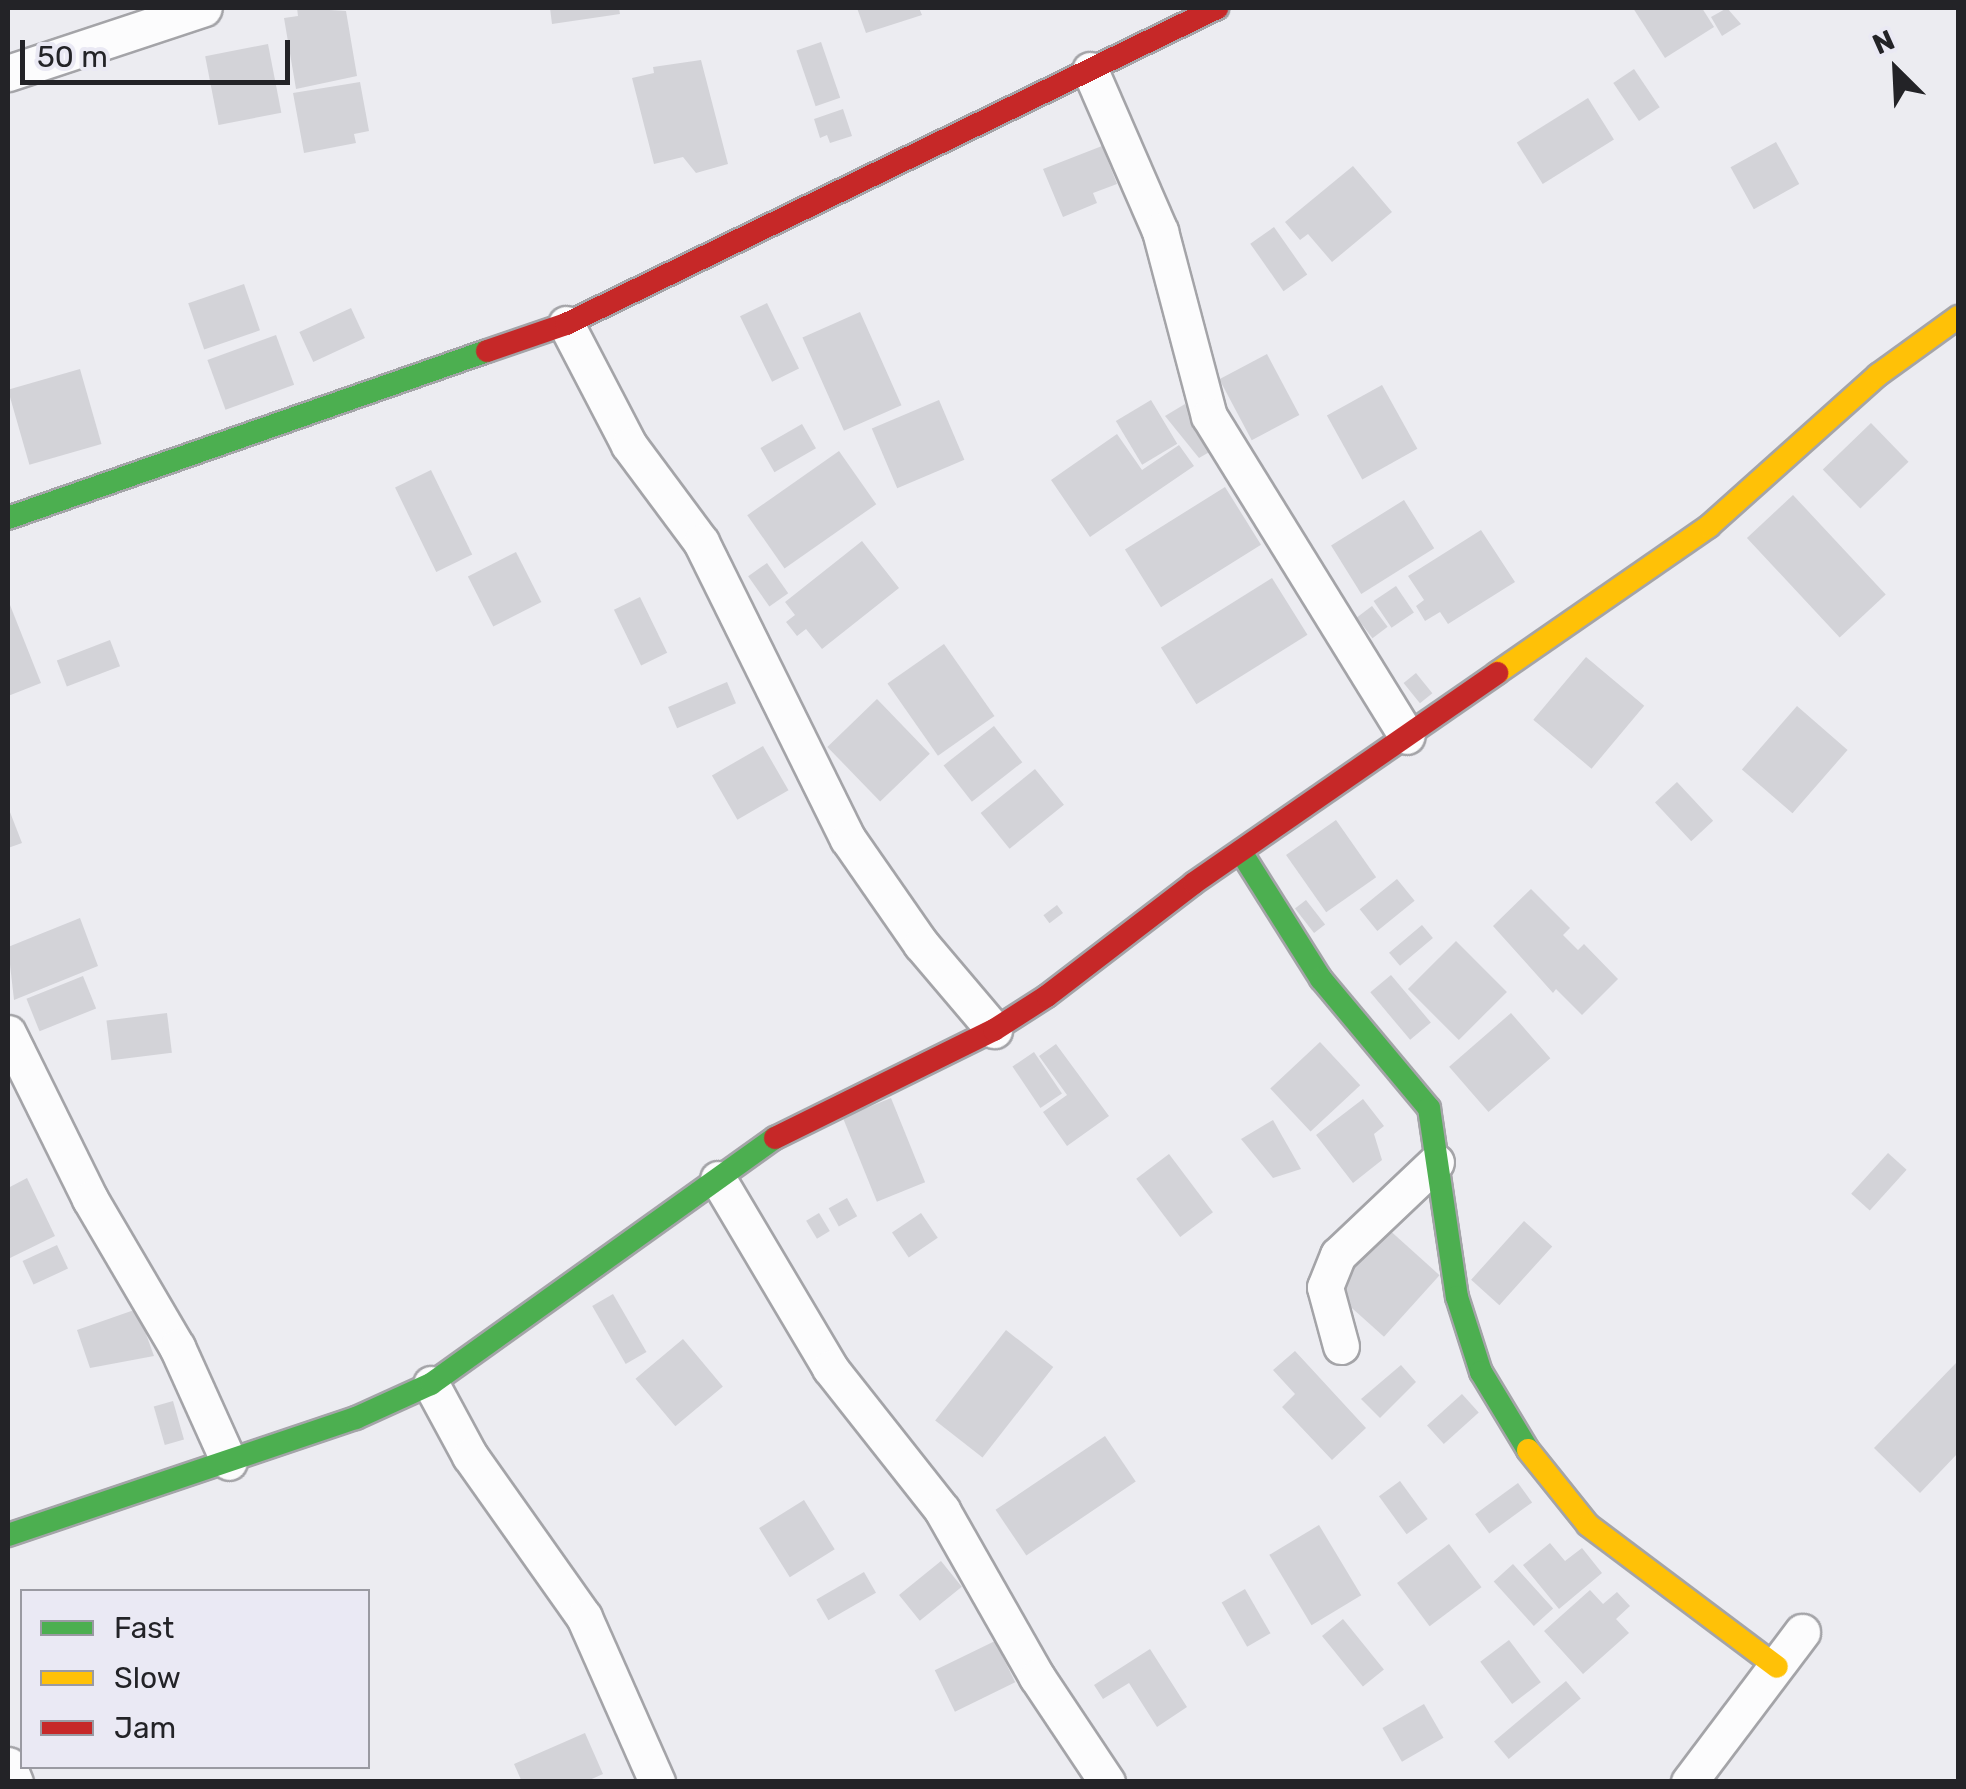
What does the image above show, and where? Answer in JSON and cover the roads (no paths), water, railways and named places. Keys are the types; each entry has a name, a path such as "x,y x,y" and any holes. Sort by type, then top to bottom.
{"street":[{"path":"8,73 204,8"},
{"path":"8,518 566,324 1216,8"},
{"path":"1090,70 1160,231 1209,416 1408,736"},
{"path":"8,1536 229,1462 431,1384 777,1137 994,1030 1240,852 1709,526 1878,375 1958,317"},
{"path":"566,324 629,445 701,542 848,839 922,944 994,1030"},
{"path":"1240,852 1321,980 1429,1108 1456,1297 1481,1372 1521,1442 1588,1525 1777,1666"},
{"path":"8,1033 90,1199 177,1347 229,1462"},
{"path":"1341,1346 1324,1287 1338,1255 1436,1162"},
{"path":"718,1178 830,1368 942,1510 1037,1677 1106,1782"},
{"path":"431,1384 470,1456 584,1617 657,1782"},
{"path":"1689,1782 1802,1632"},
{"path":"8,1765 15,1782"}]}
